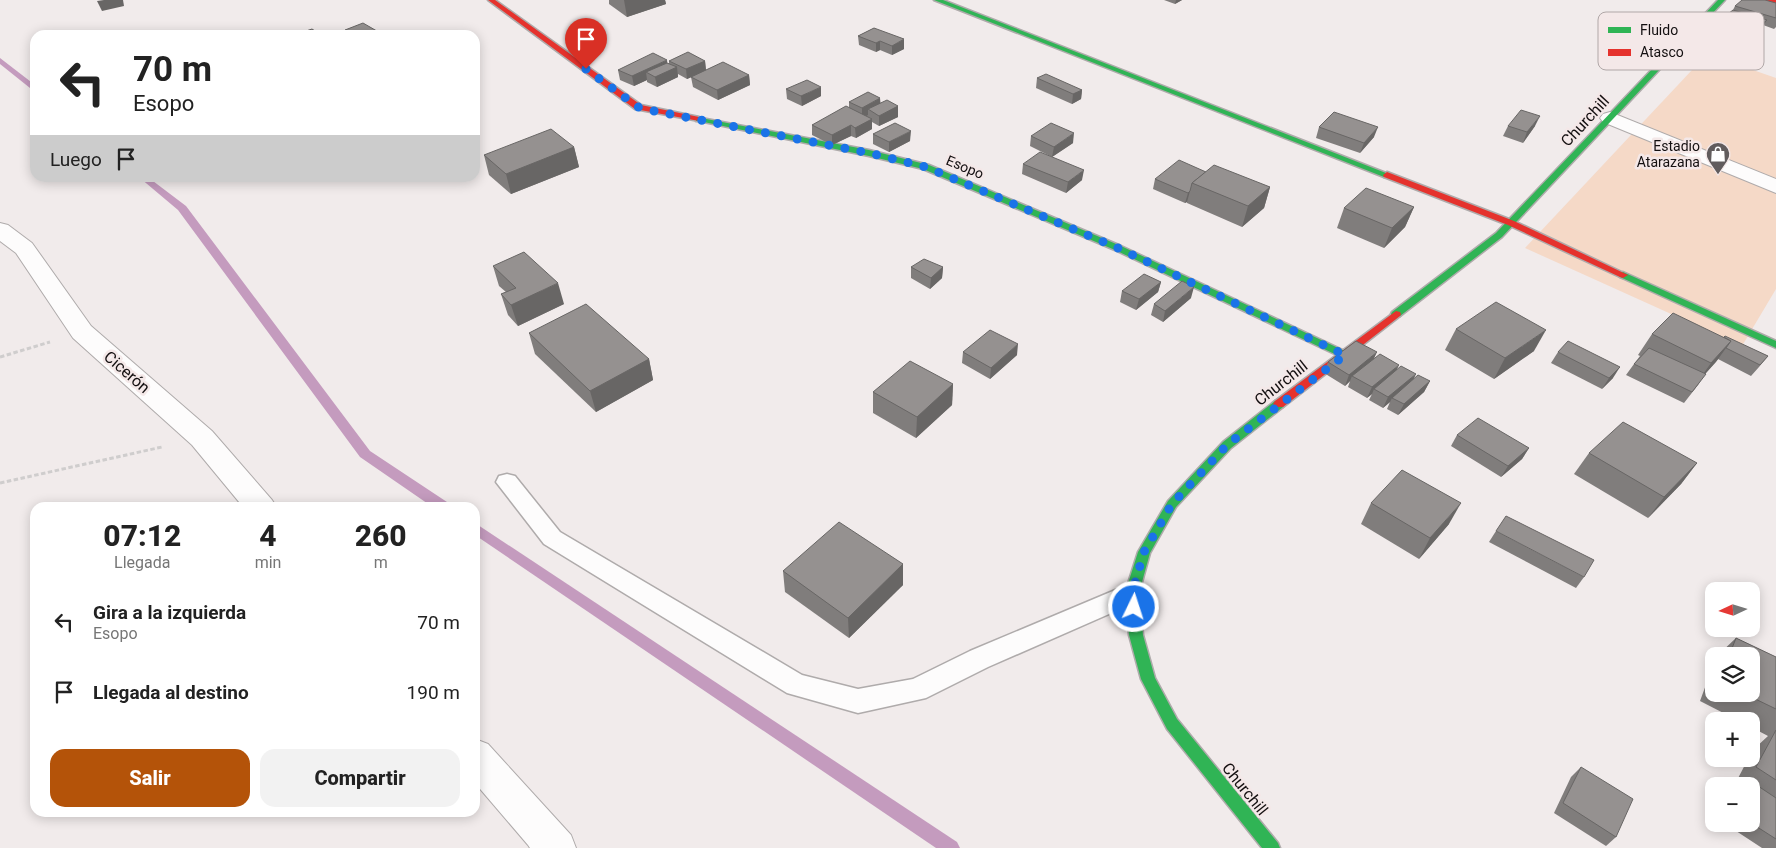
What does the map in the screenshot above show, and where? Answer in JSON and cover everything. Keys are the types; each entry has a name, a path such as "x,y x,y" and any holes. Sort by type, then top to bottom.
{"street":[{"name":"Esopo","path":"491,0 638,107 869,153 926,167 1118,248 1345,355"},
{"path":"938,0 1511,223 1776,345"},
{"name":"Churchill","path":"1711,12 1722,0"},
{"path":"1767,0 1776,2"},
{"name":"Churchill","path":"1272,848 1168,716 1148,678 1136,635 1132,593 1144,552 1172,504 1227,445 1499,235 1656,70"},
{"path":"1610,118 1776,187"},
{"name":"Cicerón","path":"0,230 24,248 82,332 202,438 257,502"},
{"path":"480,762 540,832 557,848"}],"lane":[{"path":"507,482 552,538 796,685 858,701 917,690 988,656 1132,593"}],"path":[{"path":"0,357 82,332"},
{"path":"0,483 202,438"}],"shaded area":[{"path":"1692,70 1753,70 1776,78 1776,289 1742,346 1525,248"}],"building":[{"path":"1742,0 1765,0 1776,3 1776,18 1764,14 1764,12 1756,12 1735,6"},
{"path":"363,23 375,30 345,30"},
{"path":"874,28 904,39 892,46 880,41 876,43 858,36"},
{"path":"688,52 705,61 686,69 669,61"},
{"path":"653,53 667,60 632,76 618,70"},
{"path":"723,62 749,75 717,90 691,77"},
{"path":"667,63 677,67 655,77 646,72"},
{"path":"1046,74 1082,90 1073,94 1037,78"},
{"path":"807,80 821,87 801,96 786,89"},
{"path":"868,92 880,98 862,108 849,102"},
{"path":"887,100 898,106 879,116 868,109"},
{"path":"846,106 872,119 855,128 851,125 832,135 812,125"},
{"path":"1521,110 1540,116 1527,132 1508,126"},
{"path":"1334,112 1378,127 1364,143 1319,127"},
{"path":"895,123 911,131 889,142 873,134"},
{"path":"1051,123 1074,133 1054,147 1031,136"},
{"path":"551,129 574,147 506,174 484,155"},
{"path":"1040,152 1084,170 1068,182 1023,164"},
{"path":"1179,160 1206,172 1192,183 1188,193 1155,179"},
{"path":"1214,165 1270,187 1248,206 1192,183"},
{"path":"1366,188 1414,207 1392,228 1344,208"},
{"path":"524,252 558,283 511,305 501,294 516,288 493,266"},
{"path":"924,259 943,267 931,278 911,267"},
{"path":"1144,274 1161,282 1139,299 1122,291"},
{"path":"1182,281 1194,287 1165,311 1154,304"},
{"path":"1496,302 1546,330 1505,358 1456,329"},
{"path":"586,304 649,359 590,391 529,333"},
{"path":"1673,313 1731,341 1711,363 1652,334"},
{"path":"990,330 1018,344 991,368 963,352"},
{"path":"1725,336 1768,356 1760,365 1726,348 1731,341"},
{"path":"1356,341 1377,352 1349,375 1328,362"},
{"path":"1568,341 1620,367 1609,378 1558,352"},
{"path":"1649,348 1706,374 1692,392 1634,364"},
{"path":"1380,354 1399,365 1372,387 1352,376"},
{"path":"910,361 953,384 917,417 873,392"},
{"path":"1401,366 1416,374 1388,397 1374,389"},
{"path":"1418,375 1430,381 1404,404 1392,398"},
{"path":"1478,418 1529,448 1508,466 1457,435"},
{"path":"1623,422 1697,463 1664,497 1589,453"},
{"path":"1402,470 1461,503 1430,538 1371,503"},
{"path":"1506,516 1594,560 1584,577 1496,531"},
{"path":"839,522 903,564 848,618 783,571"},
{"path":"1736,638 1755,647 1732,647"},
{"path":"1760,649 1776,657 1776,709 1760,701"},
{"path":"1776,730 1776,780 1756,767 1760,767 1760,760"},
{"path":"1581,767 1633,799 1616,837 1563,803"},
{"path":"1760,787 1776,798 1776,839 1760,829"}],"waterway":[{"path":"0,60 30,85"},
{"path":"149,182 182,208 365,454 436,502"},
{"path":"480,531 951,848"}],"traffic: fast":[{"path":"937,0 1387,175"},
{"path":"1711,12 1722,0"},
{"path":"1396,314 1499,235 1656,70"},
{"path":"699,119 869,153 926,167 1118,248 1345,355"},
{"path":"1623,275 1776,345"},
{"path":"1272,848 1172,724 1148,679 1136,635 1132,593 1144,552 1172,504 1227,445 1279,404"}],"traffic: jam":[{"path":"491,0 638,107 699,119"},
{"path":"1767,0 1776,2"},
{"path":"1387,175 1511,223 1623,275"},
{"path":"1279,404 1396,314"}],"place":[{"name":"Estadio Atarazana","path":"1718,175"}],"route":[{"path":"586,69 638,107 644,109 869,153 926,167 1118,248 1345,355 1227,445 1172,504 1144,552 1132,593 1134,607"}]}
